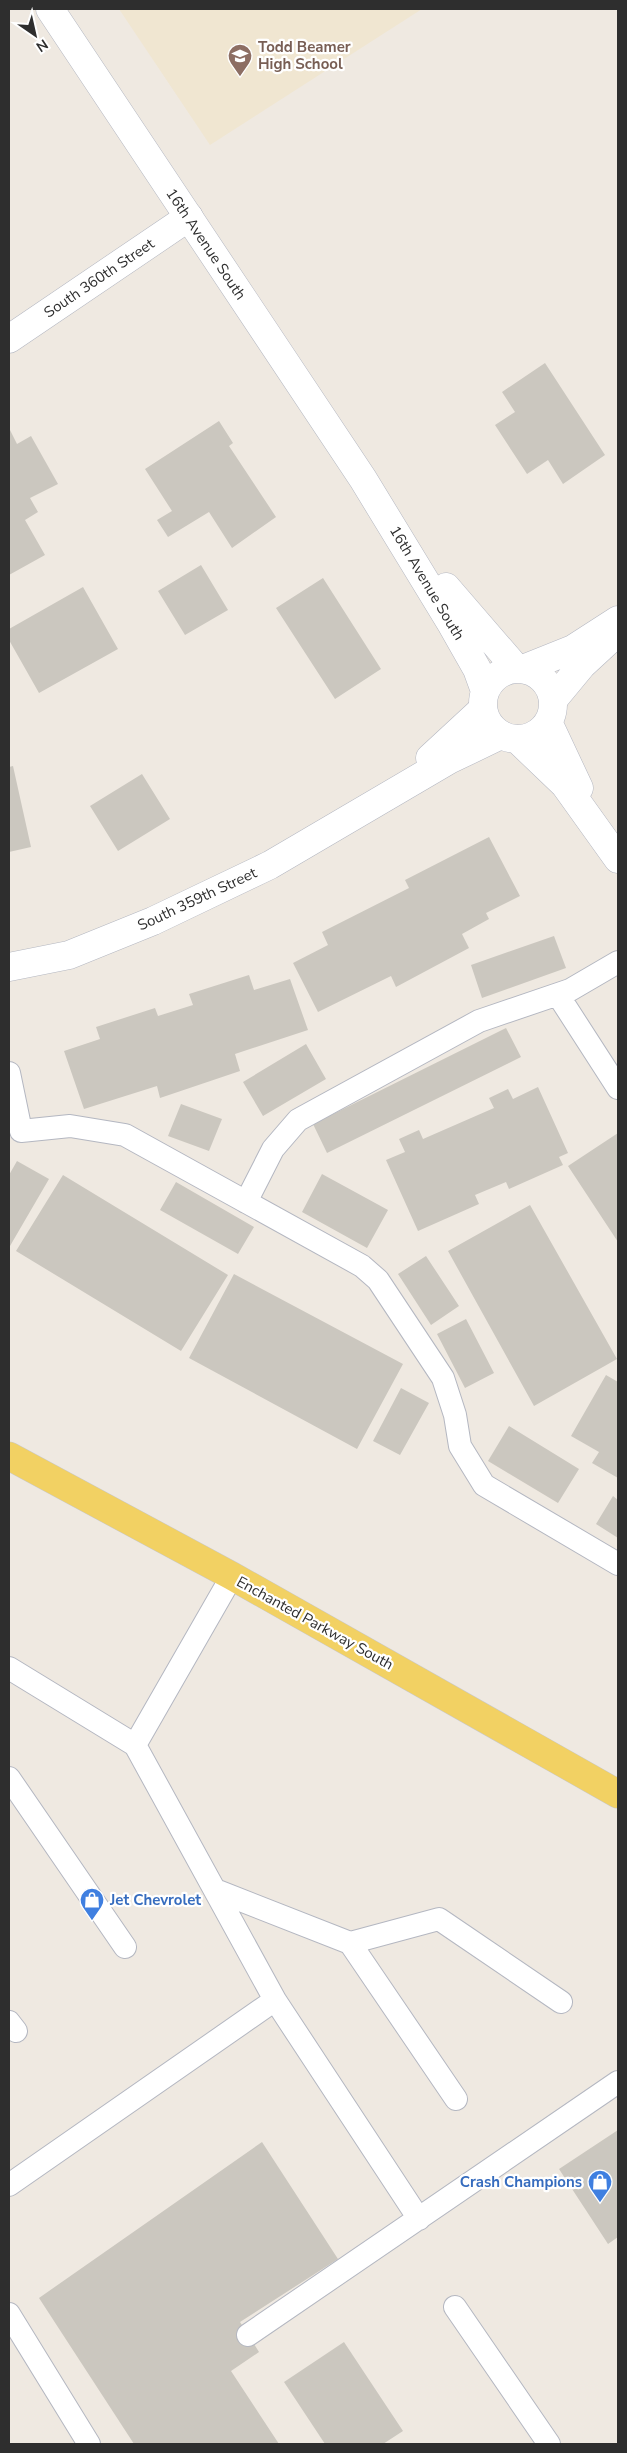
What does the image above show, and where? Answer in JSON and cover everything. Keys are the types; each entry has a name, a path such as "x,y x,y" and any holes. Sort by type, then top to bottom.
{"main road":[{"name":"Enchanted Parkway South","path":"9,1456 232,1576 618,1794"}],"street":[{"name":"16th Avenue South","path":"50,9 363,479 452,624 477,669 484,700"},
{"name":"South 360th Street","path":"9,339 189,217"},
{"name":"16th Avenue South","path":"363,479 464,609 520,668"},
{"path":"616,856 564,784 509,737 489,724 484,700 497,675 573,649 618,620"},
{"path":"509,737 535,735 582,665 618,633"},
{"path":"520,668 534,672 544,679 550,688 551,711 566,763 616,856"},
{"name":"South 359th Street","path":"375,804 454,737 484,700"},
{"name":"South 359th Street","path":"9,967 69,955 152,921 270,865 449,760 509,737"}],"lane":[{"path":"246,1202 273,1149 298,1120 479,1021 570,990 618,962"},
{"path":"558,994 618,1088"},
{"path":"9,1073 15,1134 70,1126 125,1135 362,1266 378,1280 443,1378 455,1415 460,1446 484,1485 618,1564"},
{"path":"135,1745 232,1576"},
{"path":"9,1668 135,1745 275,2000 419,2219"},
{"path":"9,1778 125,1947"},
{"path":"215,1890 350,1943 456,2100"},
{"path":"350,1943 438,1919 561,2002"},
{"path":"9,2185 275,2000"},
{"path":"248,2335 618,2082"},
{"path":"455,2307 549,2444"},
{"path":"9,2314 89,2444"}],"shaded area":[{"name":"Todd Beamer High School","path":"119,9 422,9 210,145"}],"building":[{"path":"545,363 605,455 563,484 548,460 527,474 495,425 515,412 502,392"},
{"path":"219,421 233,443 229,446 276,517 232,548 209,512 168,537 157,520 172,511 145,469"},
{"path":"9,428 17,444 31,436 58,484 30,498 38,512 25,520 45,555 9,575"},
{"path":"201,565 228,610 185,635 158,591"},
{"path":"323,578 381,669 335,699 276,608"},
{"path":"83,587 118,649 39,693 9,640 9,629"},
{"path":"13,766 31,847 9,852 9,767"},
{"path":"142,774 170,819 118,851 90,806"},
{"path":"489,837 520,896 486,913 489,919 462,934 469,948 396,987 391,976 318,1012 293,963 328,945 322,932 409,888 405,880"},
{"path":"554,936 566,968 482,998 471,965"},
{"path":"249,975 254,990 290,979 308,1030 235,1054 240,1071 160,1098 157,1086 84,1109 64,1051 100,1039 96,1027 155,1008 158,1016 193,1005 189,994"},
{"path":"506,1028 521,1057 327,1153 313,1124"},
{"path":"306,1044 326,1079 263,1116 243,1082"},
{"path":"538,1087 568,1153 559,1157 563,1165 509,1189 506,1182 475,1195 479,1204 418,1231 386,1160 405,1152 399,1139 419,1130 423,1139 494,1108 489,1098 508,1089 513,1099"},
{"path":"181,1104 222,1119 209,1151 168,1136"},
{"path":"618,1133 618,1242 568,1166"},
{"path":"17,1161 49,1179 10,1246 9,1175"},
{"path":"322,1174 388,1210 367,1248 302,1212"},
{"path":"63,1175 228,1275 181,1351 16,1251"},
{"path":"176,1182 254,1227 238,1254 160,1210"},
{"path":"530,1205 617,1359 534,1406 448,1251"},
{"path":"426,1256 459,1306 431,1325 398,1274"},
{"path":"234,1274 403,1364 357,1449 189,1358"},
{"path":"466,1319 494,1373 465,1388 437,1334"},
{"path":"606,1375 618,1382 618,1478 592,1463 599,1452 571,1436"},
{"path":"401,1388 429,1403 400,1455 373,1441"},
{"path":"509,1426 579,1469 558,1503 488,1461"},
{"path":"613,1496 618,1500 618,1538 596,1524"},
{"name":"Crash Champions","path":"618,2130 618,2237 608,2244 559,2169"},
{"path":"262,2142 338,2259 240,2322 259,2352 231,2371 279,2444 134,2444 39,2298"},
{"path":"344,2342 403,2431 383,2444 325,2444 284,2382"}],"place":[{"name":"Todd Beamer High School","path":"240,77"},
{"name":"Jet Chevrolet","path":"92,1921"},
{"name":"Crash Champions","path":"600,2203"}]}
